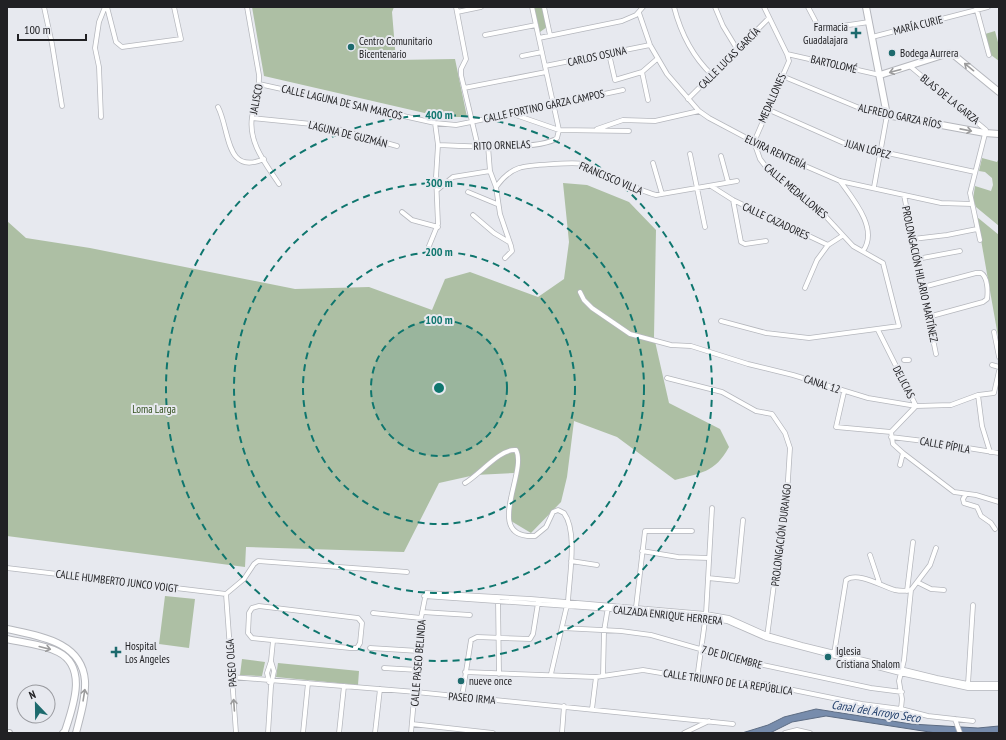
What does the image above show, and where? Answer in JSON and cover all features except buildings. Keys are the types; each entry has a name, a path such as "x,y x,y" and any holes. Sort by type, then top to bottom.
{"street":[{"path":"44,7 52,44 62,106"},
{"path":"106,7 114,39 119,47 129,47 180,39 174,7"},
{"path":"100,117 99,66 94,48 99,22 106,7"},
{"name":"JALISCO","path":"247,7 257,56 259,84 252,118 252,135 278,184"},
{"path":"478,147 471,122 461,69 466,59 457,9 481,7"},
{"path":"532,7 552,104 559,130"},
{"path":"544,7 550,35"},
{"path":"539,38 622,21 633,17 639,13 643,7"},
{"path":"674,7 688,44 700,63 712,75"},
{"path":"715,7 723,26 737,50"},
{"path":"764,7 787,54"},
{"path":"808,7 818,26 822,29 869,22"},
{"path":"866,7 880,75 886,115 881,153 874,187"},
{"name":"MARÍA CURIE","path":"872,37 977,8 988,7"},
{"path":"977,8 989,55"},
{"name":"ELVIRA RENTERÍA","path":"639,13 650,45 657,59 671,80 699,111 754,142 840,181 874,187 941,203 972,204"},
{"name":"CALLE LUCAS GARCÍA","path":"688,99 769,18"},
{"path":"485,35 536,24"},
{"name":"CARLOS OSUNA","path":"545,66 650,45"},
{"path":"522,56 542,52"},
{"path":"609,54 615,80 642,72 657,59"},
{"name":"BARTOLOMÉ","path":"787,54 880,75"},
{"name":"MEDALLONES","path":"754,142 789,61 787,54"},
{"path":"880,75 911,67 943,54 952,54 999,92"},
{"name":"BLAS DE LA GARZA","path":"911,67 984,126 985,133"},
{"path":"464,88 546,72"},
{"path":"642,72 648,100"},
{"name":"ALFREDO GARZA RÍOS","path":"782,76 862,109 886,115 985,133 999,134"},
{"name":"CALLE LAGUNA DE SAN MARCOS","path":"259,84 435,124 471,122"},
{"name":"CALLE FORTINO GARZA CAMPOS","path":"471,122 623,90"},
{"path":"218,107 235,157 245,163 255,163 264,159"},
{"name":"JUAN LÓPEZ","path":"767,109 846,144 881,153 975,172"},
{"path":"595,130 623,120 655,121 699,111"},
{"path":"509,113 559,130 629,131"},
{"name":"LAGUNA DE GUZMÁN","path":"252,118 322,125 397,146"},
{"path":"428,252 429,246 438,227 438,145 435,124"},
{"name":"RITO ORNELAS","path":"438,145 478,147 513,146 549,142 557,138 559,130"},
{"path":"980,240 970,193 985,133"},
{"name":"CALLE MEDALLONES","path":"754,142 760,159 769,171 816,206 842,236 853,246 883,263 899,326 878,330"},
{"path":"488,146 490,171 496,187 498,204 512,251 505,258"},
{"path":"690,154 705,227"},
{"path":"721,156 728,182"},
{"name":"FRANCISCO VILLA","path":"496,187 502,179 518,168 577,163 626,182 646,193 656,195 662,194"},
{"path":"653,163 662,194 737,180"},
{"path":"438,190 453,177 490,171"},
{"path":"840,181 856,206 868,229 868,242 863,251"},
{"name":"CALLE CAZADORES","path":"711,186 733,200 828,245"},
{"path":"468,192 498,204"},
{"name":"PROLONGACIÓN HILARIO MARTÍNEZ","path":"904,195 936,354"},
{"path":"733,200 741,242 745,244 766,241"},
{"path":"402,212 404,216 412,220 438,227"},
{"path":"473,216 494,233 509,242"},
{"path":"914,239 947,235 977,229"},
{"path":"805,288 817,260 828,245 842,236"},
{"path":"917,259 960,251"},
{"path":"923,286 971,274 981,273 984,275 988,294 987,299 983,302 928,317"},
{"name":"CANAL 12","path":"580,292 584,300 592,308 630,334 671,345 691,346 709,353 793,375 844,392 888,402 916,406 951,405 978,395 994,393 999,394"},
{"path":"721,320 766,333 790,337 818,338 829,334 878,330"},
{"name":"DELICIAS","path":"878,330 916,406"},
{"path":"994,332 999,357"},
{"path":"992,365 999,367"},
{"path":"994,393 999,371"},
{"name":"PROLONGACIÓN DURANGO","path":"667,378 722,392 756,411 772,414 784,433 790,448 786,496 781,515 778,554 767,636"},
{"name":"CALLE PÍPILA","path":"844,392 836,428 924,440 999,453"},
{"path":"978,395 982,426 990,452"},
{"path":"916,406 891,435 893,444 902,453 948,488 999,502"},
{"path":"466,483 500,456 510,450 516,450 518,454 518,464 509,516 513,528 521,536 535,536 546,527 551,515 556,510 564,512 566,516 571,538 571,560 567,603 551,674"},
{"path":"900,465 902,453"},
{"path":"966,494 963,499 964,503 978,507 981,516 995,529"},
{"path":"697,679 702,650 705,616 712,508"},
{"path":"708,578 737,581 744,520"},
{"path":"636,607 645,531 692,531"},
{"path":"901,709 902,692 899,681 913,542"},
{"path":"834,654 846,580 849,578 879,582 895,590 909,590 930,564 936,548"},
{"path":"642,551 678,557 709,558"},
{"path":"870,555 879,582"},
{"path":"571,560 597,565"},
{"path":"226,594 248,576 254,564 260,561 407,572"},
{"name":"CALLE HUMBERTO JUNCO VOIGT","path":"7,568 226,594"},
{"path":"917,582 931,589 944,590"},
{"name":"PASEO OLGA","path":"226,594 236,733"},
{"name":"CALZADA ENRIQUE HERRERA","path":"425,594 538,603 567,603"},
{"name":"CALZADA ENRIQUE HERRERA","path":"425,594 567,603 729,618 767,636 834,654 968,688 999,688"},
{"name":"CALLE PASEO BELINDA","path":"411,733 418,670 421,618 425,594"},
{"path":"498,600 499,674"},
{"path":"462,696 471,640 477,637 530,639 533,634 538,603"},
{"path":"968,684 973,605"},
{"path":"259,606 355,617 362,621 360,643 356,648 273,641 254,639 250,636 248,632 249,613 252,608 259,606"},
{"path":"603,676 604,631 608,607"},
{"name":"CALZADA ENRIQUE HERRERA","path":"608,607 636,607 705,616"},
{"path":"422,612 470,615"},
{"path":"373,613 421,618"},
{"name":"7 DE DICIEMBRE","path":"562,628 652,635 702,650 810,676 902,692"},
{"path":"7,629 53,640 67,648 79,661 84,674 85,690 76,733"},
{"path":"7,639 54,650 63,655 71,666 75,677 75,694 64,732 72,733"},
{"path":"268,733 271,686 268,670 271,661 273,641"},
{"path":"370,648 419,651"},
{"path":"270,680 274,671 271,661"},
{"path":"384,668 418,670"},
{"name":"CALLE TRIUNFO DE LA REPÚBLICA","path":"465,672 603,676 642,670 697,679 764,684 862,704 901,709 956,722 973,721"},
{"name":"CALZADA ENRIQUE HERRERA","path":"901,671 968,684 999,684"},
{"path":"592,708 596,676"},
{"name":"PASEO IRMA","path":"232,677 592,708 733,724"},
{"path":"303,733 308,683"},
{"path":"339,733 344,686"},
{"path":"375,733 380,689"},
{"path":"562,733 564,706"},
{"path":"684,733 711,721"},
{"path":"956,722 960,733"},
{"path":"412,724 493,733"},
{"path":"786,733 797,730 810,733"}],"green space":[{"path":"252,7 394,7 392,12 396,60 455,59 467,117 442,117 264,76"},
{"path":"534,7 543,7 547,27 540,32"},
{"path":"995,31 999,46 999,61 991,55 985,34"},
{"path":"982,158 997,162 999,158 999,226 976,207 973,199 975,186 991,191 993,185 992,178 985,172 979,171"},
{"name":"Loma Larga","path":"563,183 587,185 629,202 656,230 654,337 669,403 720,429 729,447 724,456 706,471 675,480 617,437 574,421 567,477 561,502 531,533 511,521 514,473 475,475 439,483 404,552 246,547 245,567 7,536 7,221 26,238 90,248 295,289 369,287 432,310 445,279 470,272 538,297 564,279 569,242"},
{"path":"977,217 999,235 999,342"},
{"path":"165,596 195,599 189,648 159,644"},
{"path":"242,659 265,662 262,676 240,675"},
{"path":"278,663 359,671 358,685 276,677"}],"water":[{"path":"816,709 911,724 978,728 999,726 999,733 936,733 826,716 792,722 770,733 742,733 768,725 784,717"}],"place":[{"name":"Farmacia Guadalajara","path":"856,33"},
{"name":"Centro Comunitario Bicentenario","path":"351,47"},
{"name":"Bodega Aurrera","path":"892,53"},
{"name":"Hospital Los Angeles","path":"116,652"},
{"name":"Iglesia Cristiana Shalom","path":"828,657"},
{"name":"nueve once","path":"461,681"}],"water label":[{"name":"Canal del Arroyo Seco","path":"876,711"}]}
